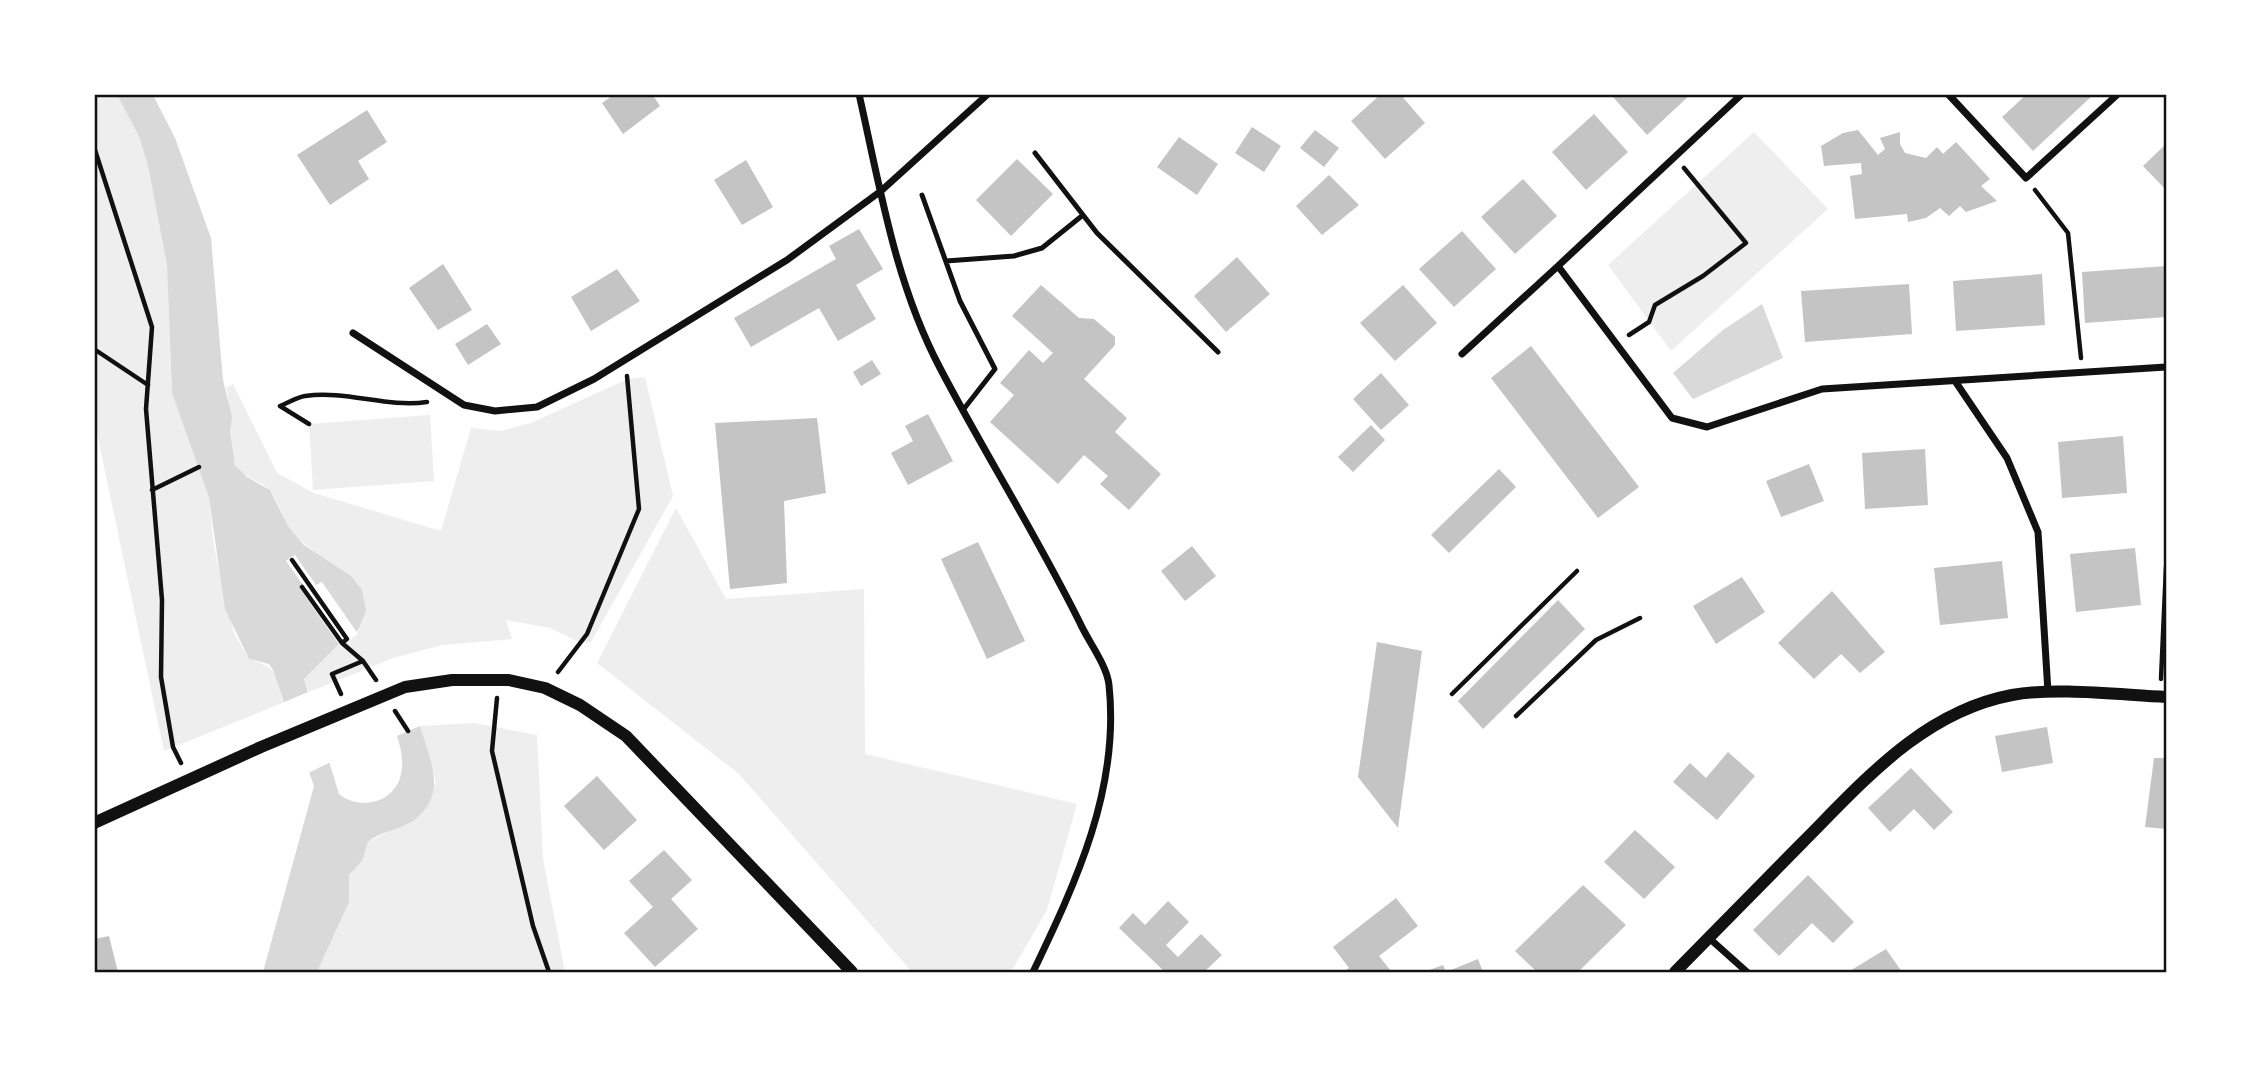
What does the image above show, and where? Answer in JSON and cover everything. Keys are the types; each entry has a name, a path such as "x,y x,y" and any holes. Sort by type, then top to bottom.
{"street":[{"path":"859,94 907,297 963,410 1058,579 1109,682 1108,746 1095,826 1078,880 1033,972"},
{"path":"353,333 451,399 479,409 495,411 537,407 583,385 786,260 881,191 988,94"},
{"path":"1462,354 1742,94"},
{"path":"1948,94 2026,178 2118,94"},
{"path":"1558,265 1672,418 1707,428 1822,389 2166,368"},
{"path":"1955,380 2007,458 2038,532 2048,693"},
{"path":"94,823 261,747 405,687 452,680 499,679 545,688 580,705 626,736 852,972"},
{"path":"1675,972 1853,790 1908,741 1978,704 2014,695 2048,693 2163,697"},
{"path":"1709,937 1746,972"}],"lane":[{"path":"1035,153 1097,233 1218,352"},
{"path":"922,195 960,301 995,369 963,410"},
{"path":"946,261 1014,256 1042,248 1083,215"}],"path":[{"path":"94,147 152,327 147,441 162,600 161,677 173,747 189,782"},
{"path":"1616,343 1649,322 1655,305 1703,276 1746,243 1675,157"},
{"path":"2026,178 2068,233 2083,373"},
{"path":"94,349 148,385"},
{"path":"545,688 587,634 639,509 634,421 622,359"},
{"path":"309,424 280,406 304,396 340,396 409,405 451,399"},
{"path":"152,490 199,467"},
{"path":"292,560 347,639 342,643"},
{"path":"2163,697 2166,567"},
{"path":"1452,694 1577,571"},
{"path":"302,587 342,643 363,661 332,674"},
{"path":"1516,716 1596,640 1640,618"},
{"path":"499,679 492,751 533,926 549,972"}],"shaded area":[{"path":"94,95 117,95 139,136 148,166 167,265 172,393 209,498 214,547 234,633 249,659 266,666 274,673 285,702 164,751 95,424"},
{"path":"117,95 153,95 175,138 211,238 223,380 232,417 230,432 235,465 247,477 270,490 288,526 304,545 351,576 362,590 366,611 358,630 338,645 304,679 339,794 347,799 366,803 384,798 392,792 402,769 397,736 420,726 432,764 434,788 424,811 413,821 368,842 362,861 349,875 349,902 317,972 263,972 314,786 273,670 269,664 249,659 225,609 209,498 172,393 167,265 148,166 139,136"},
{"path":"1754,132 1828,209 1671,351 1608,265"},
{"path":"1762,304 1783,358 1693,399 1673,373 1723,330"},
{"path":"645,377 673,496 591,642 581,643 550,628 506,620 512,639 442,645 393,658 309,692 304,679 338,645 359,630 351,576 302,541 288,526 268,488 237,468 230,445 226,388 233,384 277,473 314,493 441,531 471,428 500,431 531,423 628,379"},
{"path":"430,415 434,481 313,490 309,424"},
{"path":"676,508 726,599 864,589 865,754 1077,804 1047,910 1011,972 912,972 739,774 597,663"},
{"path":"474,723 537,735 543,859 565,972 317,972 349,902 348,875 362,861 368,842 388,832 436,782 420,726"}],"pier":[{"path":"295,555 316,585 322,582 358,634 341,647 300,589 303,585 286,561"},
{"path":"313,690 333,761 306,774 282,703"}],"building":[{"path":"615,94 652,94 660,106 623,134 602,103"},
{"path":"1381,94 1400,94 1425,123 1385,159 1351,121"},
{"path":"1616,94 1691,94 1647,135 1613,97"},
{"path":"2027,94 2094,94 2033,151 2002,117"},
{"path":"367,110 387,142 358,161 369,179 330,205 297,155"},
{"path":"1594,114 1628,152 1586,190 1552,152"},
{"path":"1252,127 1281,146 1264,172 1235,153"},
{"path":"1315,130 1339,148 1324,167 1300,148"},
{"path":"1858,130 1878,155 1885,149 1880,138 1900,132 1900,144 1905,153 1926,158 1937,147 1943,154 1956,142 1990,179 1981,186 1997,201 1966,212 1960,206 1949,216 1940,208 1926,218 1908,222 1907,214 1855,219 1850,176 1862,174 1861,163 1824,166 1821,146 1843,133"},
{"path":"1179,137 1218,164 1197,195 1157,167"},
{"path":"2166,144 2166,190 2143,166"},
{"path":"1017,159 1053,194 1011,236 976,200"},
{"path":"746,160 773,207 742,225 714,180"},
{"path":"1329,175 1359,205 1322,235 1296,206"},
{"path":"1523,179 1557,216 1515,254 1481,217"},
{"path":"859,229 883,269 856,285 876,319 838,341 819,308 751,347 734,318 836,259 829,246"},
{"path":"1462,231 1496,269 1454,307 1419,269"},
{"path":"1237,257 1270,294 1226,332 1194,296"},
{"path":"443,264 472,310 438,330 409,288"},
{"path":"2166,266 2166,317 2085,323 2082,272"},
{"path":"617,269 640,301 591,331 571,297"},
{"path":"2042,274 2045,325 1956,331 1953,281"},
{"path":"1909,284 1912,334 1805,342 1801,291"},
{"path":"1041,285 1079,318 1094,319 1115,337 1115,345 1084,379 1127,418 1115,432 1161,474 1129,510 1100,484 1108,476 1084,455 1058,484 990,422 1014,395 1000,383 1029,350 1043,363 1053,353 1012,316"},
{"path":"1403,285 1437,323 1395,361 1360,323"},
{"path":"487,324 501,344 468,365 455,344"},
{"path":"1531,346 1639,487 1598,518 1491,378"},
{"path":"872,360 881,374 861,386 853,372"},
{"path":"1381,373 1409,405 1381,430 1353,399"},
{"path":"928,414 953,461 908,485 891,453 913,441 905,426"},
{"path":"817,418 826,493 784,501 787,583 730,589 715,423"},
{"path":"1371,425 1385,440 1353,472 1338,457"},
{"path":"2123,436 2127,493 2062,498 2058,442"},
{"path":"1925,449 1928,505 1865,509 1862,453"},
{"path":"1809,464 1824,501 1781,517 1766,481"},
{"path":"1499,469 1516,487 1449,553 1431,535"},
{"path":"978,542 1025,641 987,659 941,559"},
{"path":"1192,546 1216,576 1185,601 1161,571"},
{"path":"2135,548 2141,605 2076,612 2070,554"},
{"path":"2002,561 2008,618 1940,625 1934,568"},
{"path":"1742,577 1765,612 1716,644 1693,606"},
{"path":"1832,591 1885,652 1860,673 1841,654 1814,679 1778,643"},
{"path":"1558,600 1585,629 1483,729 1458,701"},
{"path":"1377,642 1422,651 1398,828 1358,777"},
{"path":"2047,727 2053,763 2002,772 1995,736"},
{"path":"1728,752 1755,776 1717,820 1673,782 1690,763 1706,778"},
{"path":"2154,758 2166,758 2166,829 2145,827"},
{"path":"1911,768 1953,812 1934,830 1914,809 1890,832 1868,808"},
{"path":"597,776 637,820 604,850 564,806"},
{"path":"1635,830 1675,867 1644,899 1604,862"},
{"path":"664,850 692,880 671,899 698,929 655,967 624,933 653,907 629,881"},
{"path":"1808,875 1854,922 1833,943 1812,923 1779,956 1753,930"},
{"path":"1583,885 1626,925 1578,972 1537,972 1515,951"},
{"path":"1396,898 1418,926 1379,956 1391,971 1343,972 1349,968 1333,947"},
{"path":"1168,901 1189,922 1166,945 1178,957 1201,934 1222,955 1204,972 1165,972 1119,928 1133,913 1145,925"},
{"path":"109,936 118,972 94,972 94,939"},
{"path":"1886,949 1902,972 1848,972"},
{"path":"1478,959 1483,972 1446,972"},
{"path":"1443,965 1446,972 1424,972"}]}
